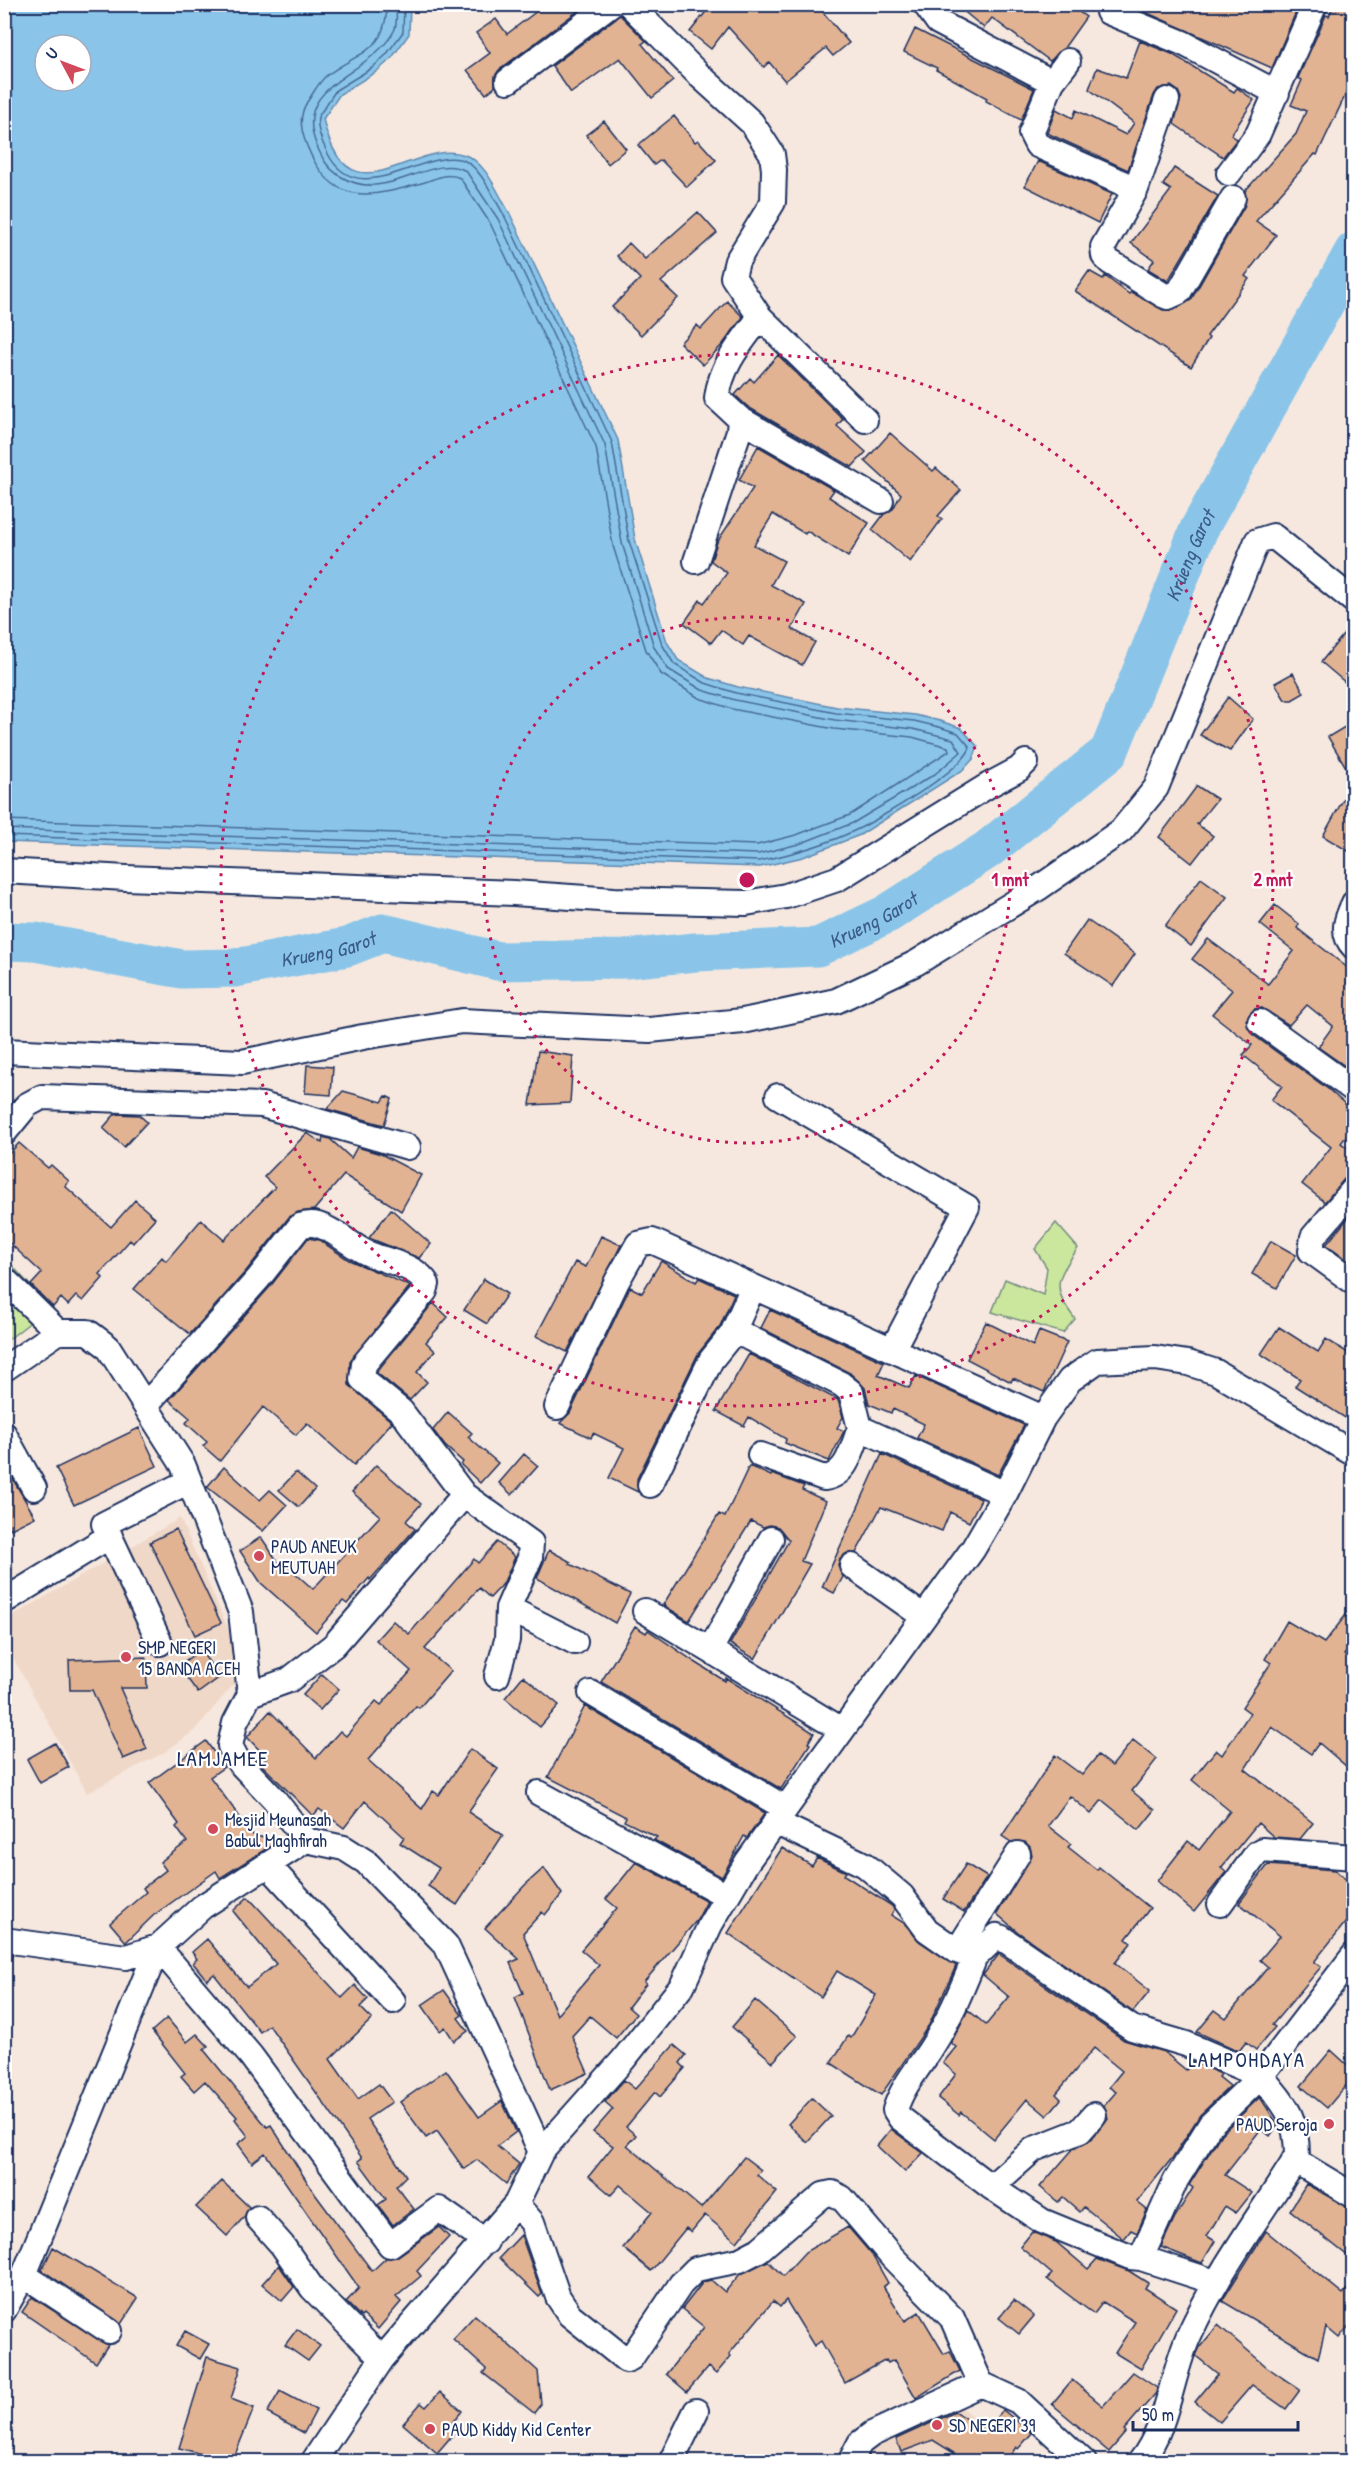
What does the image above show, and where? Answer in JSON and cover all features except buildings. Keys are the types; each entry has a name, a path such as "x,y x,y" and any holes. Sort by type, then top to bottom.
{"street":[{"path":"508,81 611,4"},
{"path":"628,4 699,75 752,123 772,154 774,170 772,202 737,261 733,277 760,317 865,420"},
{"path":"926,4 938,22 1052,82"},
{"path":"1229,173 1258,134 1315,4"},
{"path":"1108,12 1183,43 1277,93"},
{"path":"1068,61 1052,82 1031,133 1032,139 1037,145 1136,189"},
{"path":"1167,100 1136,189 1104,247 1104,256 1168,297 1179,292 1233,198"},
{"path":"760,317 728,361 719,381 717,398 740,419 881,501"},
{"path":"696,561 737,444 740,419"},
{"path":"4,1051 242,1062 363,1037 462,1022 649,1030 743,1021 836,1001 916,963 1040,887 1121,831 1156,788 1257,541 1273,536 1353,601"},
{"path":"4,871 514,893 614,900 746,903 786,896 837,879 989,785 1019,769 1026,762"},
{"path":"1353,903 1345,924 1348,941 1353,947"},
{"path":"1260,1022 1353,1090"},
{"path":"778,1096 967,1207 892,1350"},
{"path":"4,1133 27,1105 42,1097 262,1105 408,1147"},
{"path":"1351,1280 1311,1251 1313,1237 1353,1189"},
{"path":"146,1405 258,1279 300,1226 309,1223 320,1225 366,1253 391,1261 424,1278 428,1284 425,1291 364,1364 362,1379 401,1412 464,1495 531,1543 530,1558 508,1608 507,1640 497,1676"},
{"path":"557,1407 638,1244 652,1241 1043,1418"},
{"path":"4,1279 58,1332"},
{"path":"650,1485 711,1360 732,1334 753,1287"},
{"path":"4,1369 58,1332 88,1332 108,1347 183,1465 241,1612 250,1694 235,1723 230,1746 238,1761 306,1840 344,1848 366,1862 446,1945 541,2152"},
{"path":"732,1334 745,1336 841,1384 851,1392 860,1428 843,1469 835,1476 824,1478 760,1455"},
{"path":"313,2462 382,2359 486,2242 516,2204 541,2152 665,2010 682,1986 710,1925 727,1896 780,1815 973,1549 1005,1494 1043,1418 1070,1380 1097,1360 1155,1358 1188,1363 1216,1372 1353,1455"},
{"path":"860,1428 1005,1494"},
{"path":"4,1434 34,1488"},
{"path":"160,1643 104,1524 189,1481"},
{"path":"250,1694 289,1680 334,1645 464,1495"},
{"path":"4,1601 110,1536"},
{"path":"710,1650 771,1539"},
{"path":"852,1566 924,1617"},
{"path":"508,1608 575,1642"},
{"path":"645,1611 842,1730"},
{"path":"591,1693 780,1815 865,1865 902,1896 927,1930 966,1954"},
{"path":"539,1793 727,1896"},
{"path":"4,1940 126,1957 158,1947 202,1907 306,1840"},
{"path":"1220,1905 1257,1853 1262,1850 1353,1857"},
{"path":"1018,1854 966,1954 960,1996 931,2049 900,2094 895,2110 900,2118 991,2187 1042,2221 1130,2257 1140,2258 1215,2282"},
{"path":"268,1865 393,2001"},
{"path":"966,1954 997,1936 1002,1938 1132,2028 1186,2044 1261,2076 1287,2107 1297,2132 1294,2160 1215,2282 1188,2337 1168,2407 1140,2462"},
{"path":"158,1947 250,2056 390,2245 439,2209 486,2242"},
{"path":"4,2310 24,2275 158,1947"},
{"path":"1140,2258 1176,2180 1210,2124 1261,2076 1353,1955"},
{"path":"991,2187 1034,2149 1080,2131 1094,2115"},
{"path":"1294,2160 1353,2196"},
{"path":"516,2204 532,2222 558,2297 570,2315 626,2360 631,2358 681,2284 696,2269 740,2260 759,2250 823,2195 832,2193 842,2198 892,2257 952,2318 981,2384 1017,2401 1084,2462"},
{"path":"258,2218 282,2245 312,2288 382,2359"},
{"path":"24,2275 109,2331"},
{"path":"850,2462 860,2443 872,2434 981,2384"},
{"path":"671,2462 696,2411"}],"shaded area":[{"name":"SMP NEGERI 15 BANDA ACEH","path":"180,1518 246,1670 194,1731 165,1752 87,1793 5,1643 4,1621"},
{"name":"SD NEGERI 39","path":"943,2393 1022,2456 1018,2462 866,2462 868,2438"}],"green space":[{"path":"1056,1223 1078,1248 1061,1275 1059,1283 1062,1298 1075,1319 1063,1333 992,1312 1005,1279 1043,1295 1047,1268 1035,1249"},
{"path":"5,1258 50,1307 5,1342"}],"water":[{"path":"5,4 410,5 409,34 391,59 376,72 340,94 323,119 334,151 349,168 365,173 384,170 445,152 465,155 479,164 491,179 618,440 635,539 667,642 678,660 708,678 738,687 837,707 915,715 940,721 961,728 978,747 973,759 963,770 860,835 803,857 760,867 5,842"}],"waterway":[{"name":"Krueng Garot","path":"4,941 35,942 182,969 235,968 347,947 383,933 498,961 625,959 696,952 818,947 887,914 987,850 1109,752 1199,529 1354,251"}],"place":[{"name":"PAUD ANEUK MEUTUAH","path":"259,1556"},
{"name":"SMP NEGERI 15 BANDA ACEH","path":"126,1657"},
{"name":"Mesjid Meunasah Babul Maghfirah","path":"213,1829"},
{"name":"PAUD Seroja","path":"1329,2124"},
{"name":"SD NEGERI 39","path":"937,2425"},
{"name":"PAUD Kiddy Kid Center","path":"430,2429"}],"district":[{"name":"LAMJAMEE","path":"223,1758"},
{"name":"LAMPOHDAYA","path":"1247,2059"}]}
